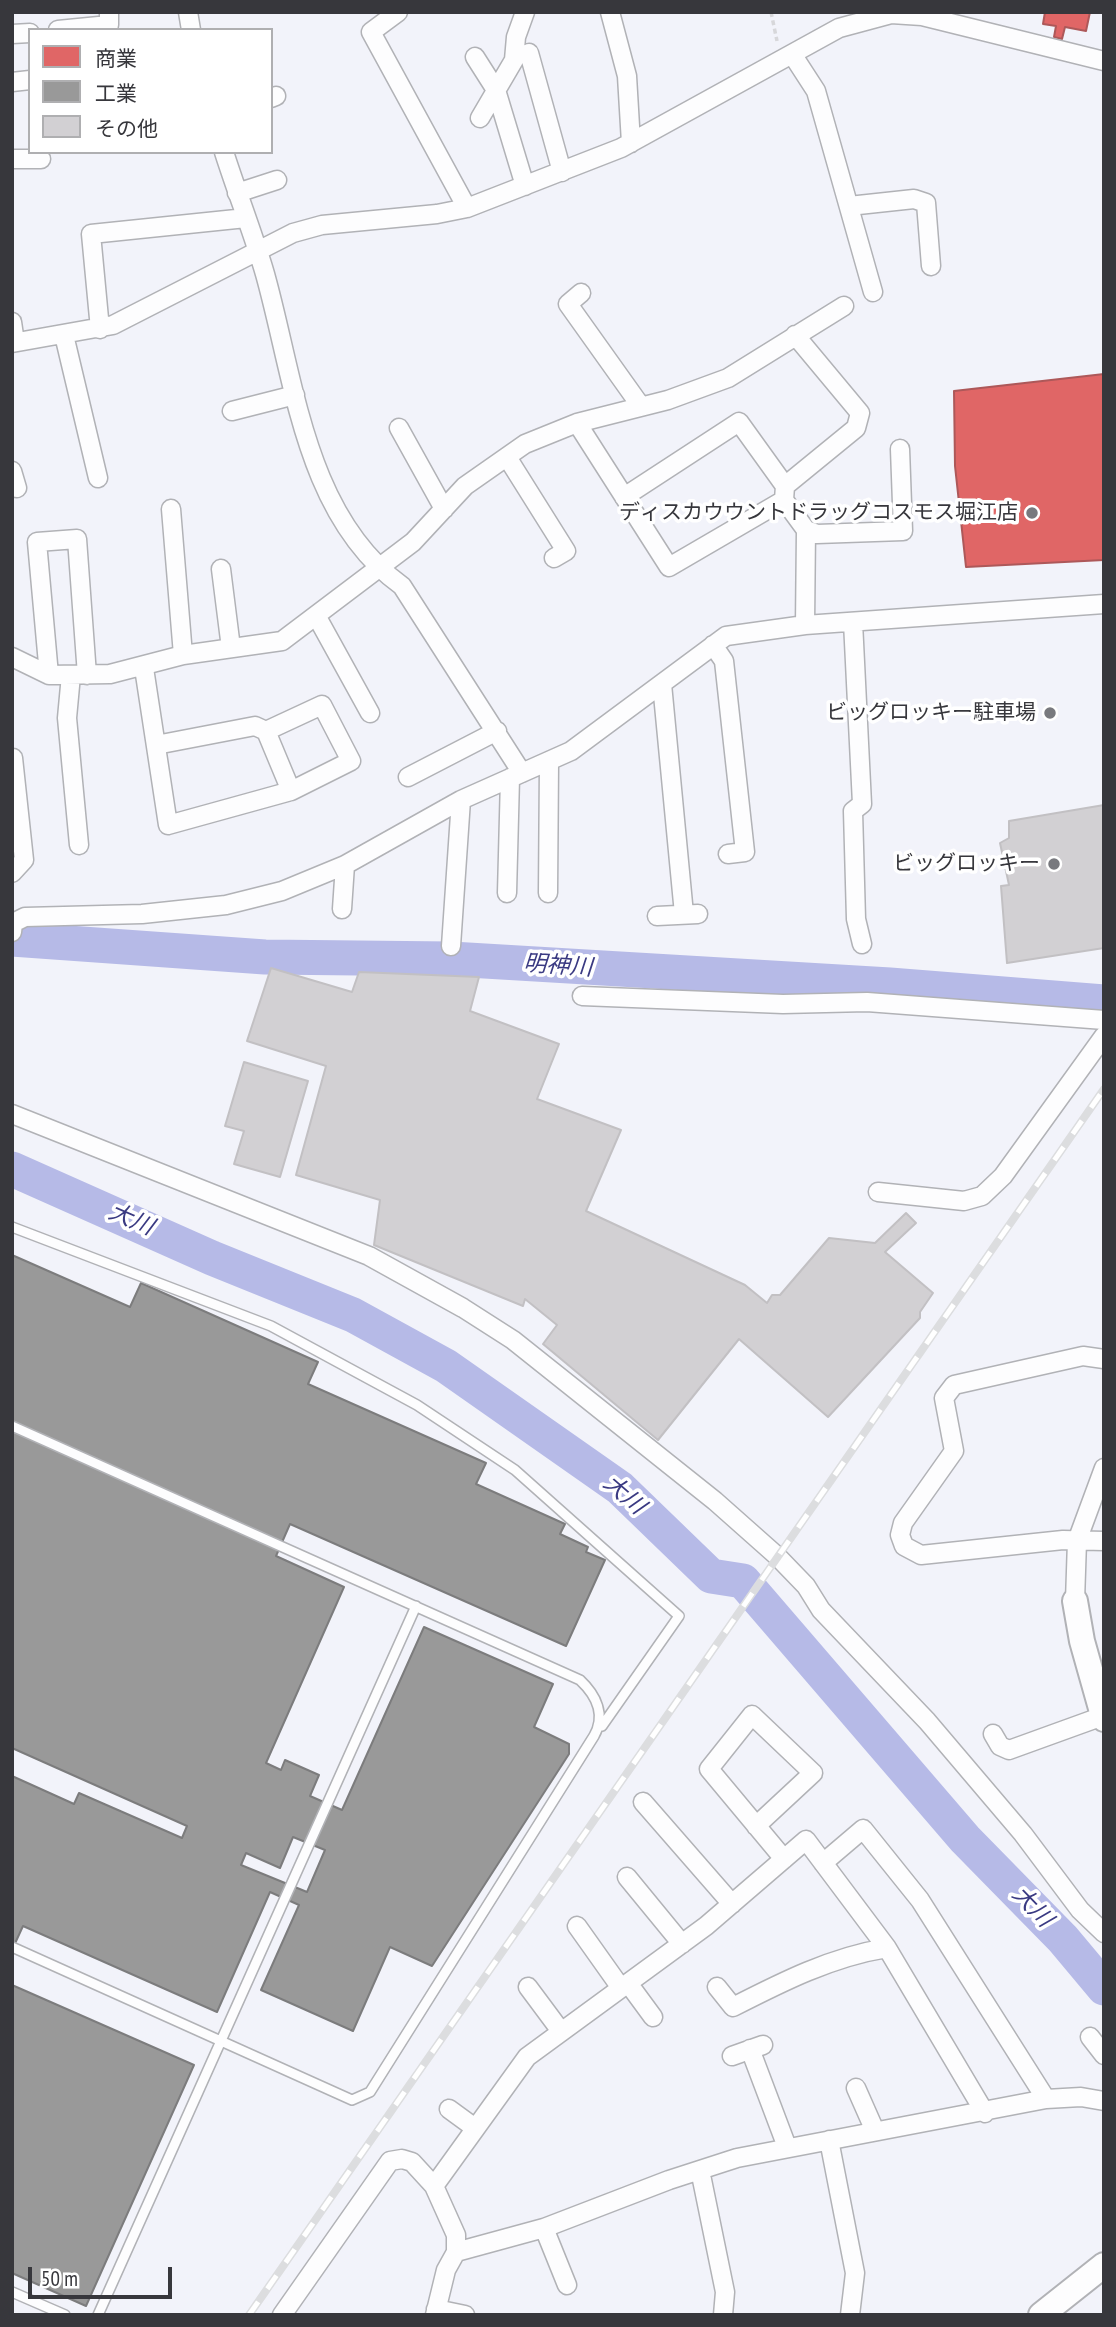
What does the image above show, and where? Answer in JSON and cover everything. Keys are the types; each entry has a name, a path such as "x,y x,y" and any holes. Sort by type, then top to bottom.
{"street":[{"path":"78,28 109,25 109,12"},
{"path":"398,12 371,32 467,208"},
{"path":"480,118 514,60 516,37 525,12"},
{"path":"610,12 627,76 631,143"},
{"path":"12,322 13,342 100,329 142,312 293,233 323,225 437,214 467,208 631,143 839,28 894,13 922,16 1104,61"},
{"path":"529,53 562,172"},
{"path":"475,57 496,90 525,186"},
{"path":"787,57 816,91 873,292"},
{"path":"225,154 257,252 295,395 324,490 377,568 402,586 497,731 516,776 507,893"},
{"path":"12,159 41,159"},
{"path":"237,193 277,180"},
{"path":"849,206 914,199 926,203 934,265"},
{"path":"100,329 92,234 246,218"},
{"path":"581,293 568,304 640,405"},
{"path":"12,657 49,675 110,674 183,655 282,641 413,542 465,486 525,444 577,423 668,400 728,378 844,306"},
{"path":"64,335 98,478"},
{"path":"577,423 668,568 785,493 856,428 860,413 795,335"},
{"path":"232,411 295,395"},
{"path":"624,497 739,422 806,530 805,625"},
{"path":"399,428 444,509"},
{"path":"806,530 817,534 903,531 900,450"},
{"path":"507,457 566,551 554,558"},
{"path":"171,509 183,655"},
{"path":"49,675 37,542 77,539 79,675 67,718 79,845"},
{"path":"221,569 231,648"},
{"path":"13,926 25,917 142,914 226,905 282,891 345,865 461,800 571,751 726,636 805,625 1104,604"},
{"path":"317,617 370,713"},
{"path":"853,622 862,804 853,811 856,919 862,944"},
{"path":"713,645 724,661 745,852 728,854"},
{"path":"144,667 168,825 290,791 351,761 322,705 266,731"},
{"path":"657,916 691,914 662,684"},
{"path":"156,745 255,726 266,731 290,791"},
{"path":"408,777 497,731"},
{"path":"12,873 24,860 13,758"},
{"path":"548,893 549,762"},
{"path":"451,946 461,800"},
{"path":"342,909 345,865"},
{"path":"582,996 783,1003 867,1002 1104,1020"},
{"path":"877,1192 964,1201 982,1196 1003,1176 1104,1036"},
{"path":"12,1114 369,1256 463,1308 513,1340 715,1502 777,1556 806,1586 821,1610 927,1721 1023,1834 1080,1909 1104,1933"},
{"path":"1104,1359 1083,1356 954,1385 944,1398 954,1451 903,1523 900,1535 904,1546 921,1555 1063,1540 1104,1541"},
{"path":"993,1734 1000,1746 1009,1750 1103,1718 1082,1641 1075,1601 1077,1541 1104,1468"},
{"path":"756,1826 813,1773 752,1715 709,1769 756,1826 784,1859"},
{"path":"643,1802 732,1904"},
{"path":"823,1863 863,1829 920,1900 1046,2099"},
{"path":"434,2186 527,2057 560,2030 682,1944 806,1840 887,1948 985,2113"},
{"path":"627,1877 682,1944"},
{"path":"577,1926 653,2017"},
{"path":"718,1987 733,2007 801,1973 861,1952 887,1948"},
{"path":"528,1987 560,2030"},
{"path":"1090,2037 1104,2055"},
{"path":"732,2056 756,2047 787,2147"},
{"path":"856,2088 875,2131"},
{"path":"456,2252 544,2228 701,2170 787,2147 985,2113 1046,2099 1081,2097 1104,2101"},
{"path":"449,2109 475,2128"},
{"path":"829,2140 855,2273 850,2315"},
{"path":"282,2315 390,2161 402,2159 412,2162 434,2186 456,2235 456,2252 446,2270 435,2312 465,2315"},
{"path":"701,2170 725,2292 723,2315"},
{"path":"544,2228 567,2285"},
{"path":"1041,2315 1104,2265"}],"lane":[{"path":"12,1227 283,1333 417,1405 515,1470 596,1538 680,1616 594,1736 370,2092 352,2100 12,1947"},
{"path":"12,1426 580,1680 591,1690 601,1718 594,1736"},
{"path":"98,2315 415,1606"},
{"path":"12,2292 65,2315"}],"path":[{"path":"771,12 787,57"}],"building: 商業":[{"path":"1045,12 1090,12 1086,31 1065,27 1062,39 1054,37 1056,26 1043,24"},
{"name":"ディスカウウントドラッグコスモス堀江店","path":"1104,374 1104,560 966,567 955,466 954,391"}],"building: 工業":[{"path":"12,1255 130,1307 141,1283 318,1362 308,1384 486,1463 476,1484 565,1524 560,1534 588,1547 586,1552 605,1560 566,1646 290,1524 276,1556 344,1587 266,1763 281,1770 285,1760 319,1775 310,1796 342,1810 424,1627 553,1684 534,1727 569,1744 569,1754 432,1966 390,1947 353,2031 261,1990 299,1905 270,1892 217,2012 23,1926 12,1950 12,1776 74,1804 79,1793 182,1838 187,1826 12,1748","holes":["293,1837 325,1850 307,1892 241,1865 246,1853 280,1868"]},
{"path":"12,1985 194,2065 86,2306 12,2273"}],"building: その他":[{"name":"ビッグロッキー","path":"1104,805 1104,948 1007,963 1001,886 1009,885 1000,843 1009,838 1009,821"},
{"path":"271,968 352,992 359,972 479,977 470,1011 559,1044 537,1099 621,1130 586,1211 745,1285 767,1303 772,1295 780,1295 829,1238 875,1243 906,1213 916,1223 885,1252 933,1293 920,1312 920,1318 828,1417 739,1339 658,1440 543,1344 557,1325 525,1299 523,1306 374,1245 380,1200 296,1175 326,1066 247,1041"},
{"path":"244,1062 308,1081 280,1177 234,1164 244,1131 225,1126"}],"waterway":[{"name":"明神川","path":"12,939 265,957 451,959 890,985 1104,1002"},
{"name":"大川","path":"12,1169 212,1258 353,1315 446,1366 620,1488 711,1576 743,1581 965,1839 1063,1939 1104,1988"}],"railway":[{"path":"249,2315 1104,1089"}],"place":[{"name":"ディスカウウントドラッグコスモス堀江店","path":"1032,513"},
{"name":"ビッグロッキー駐車場","path":"1050,713"},
{"name":"ビッグロッキー","path":"1054,864"}]}
